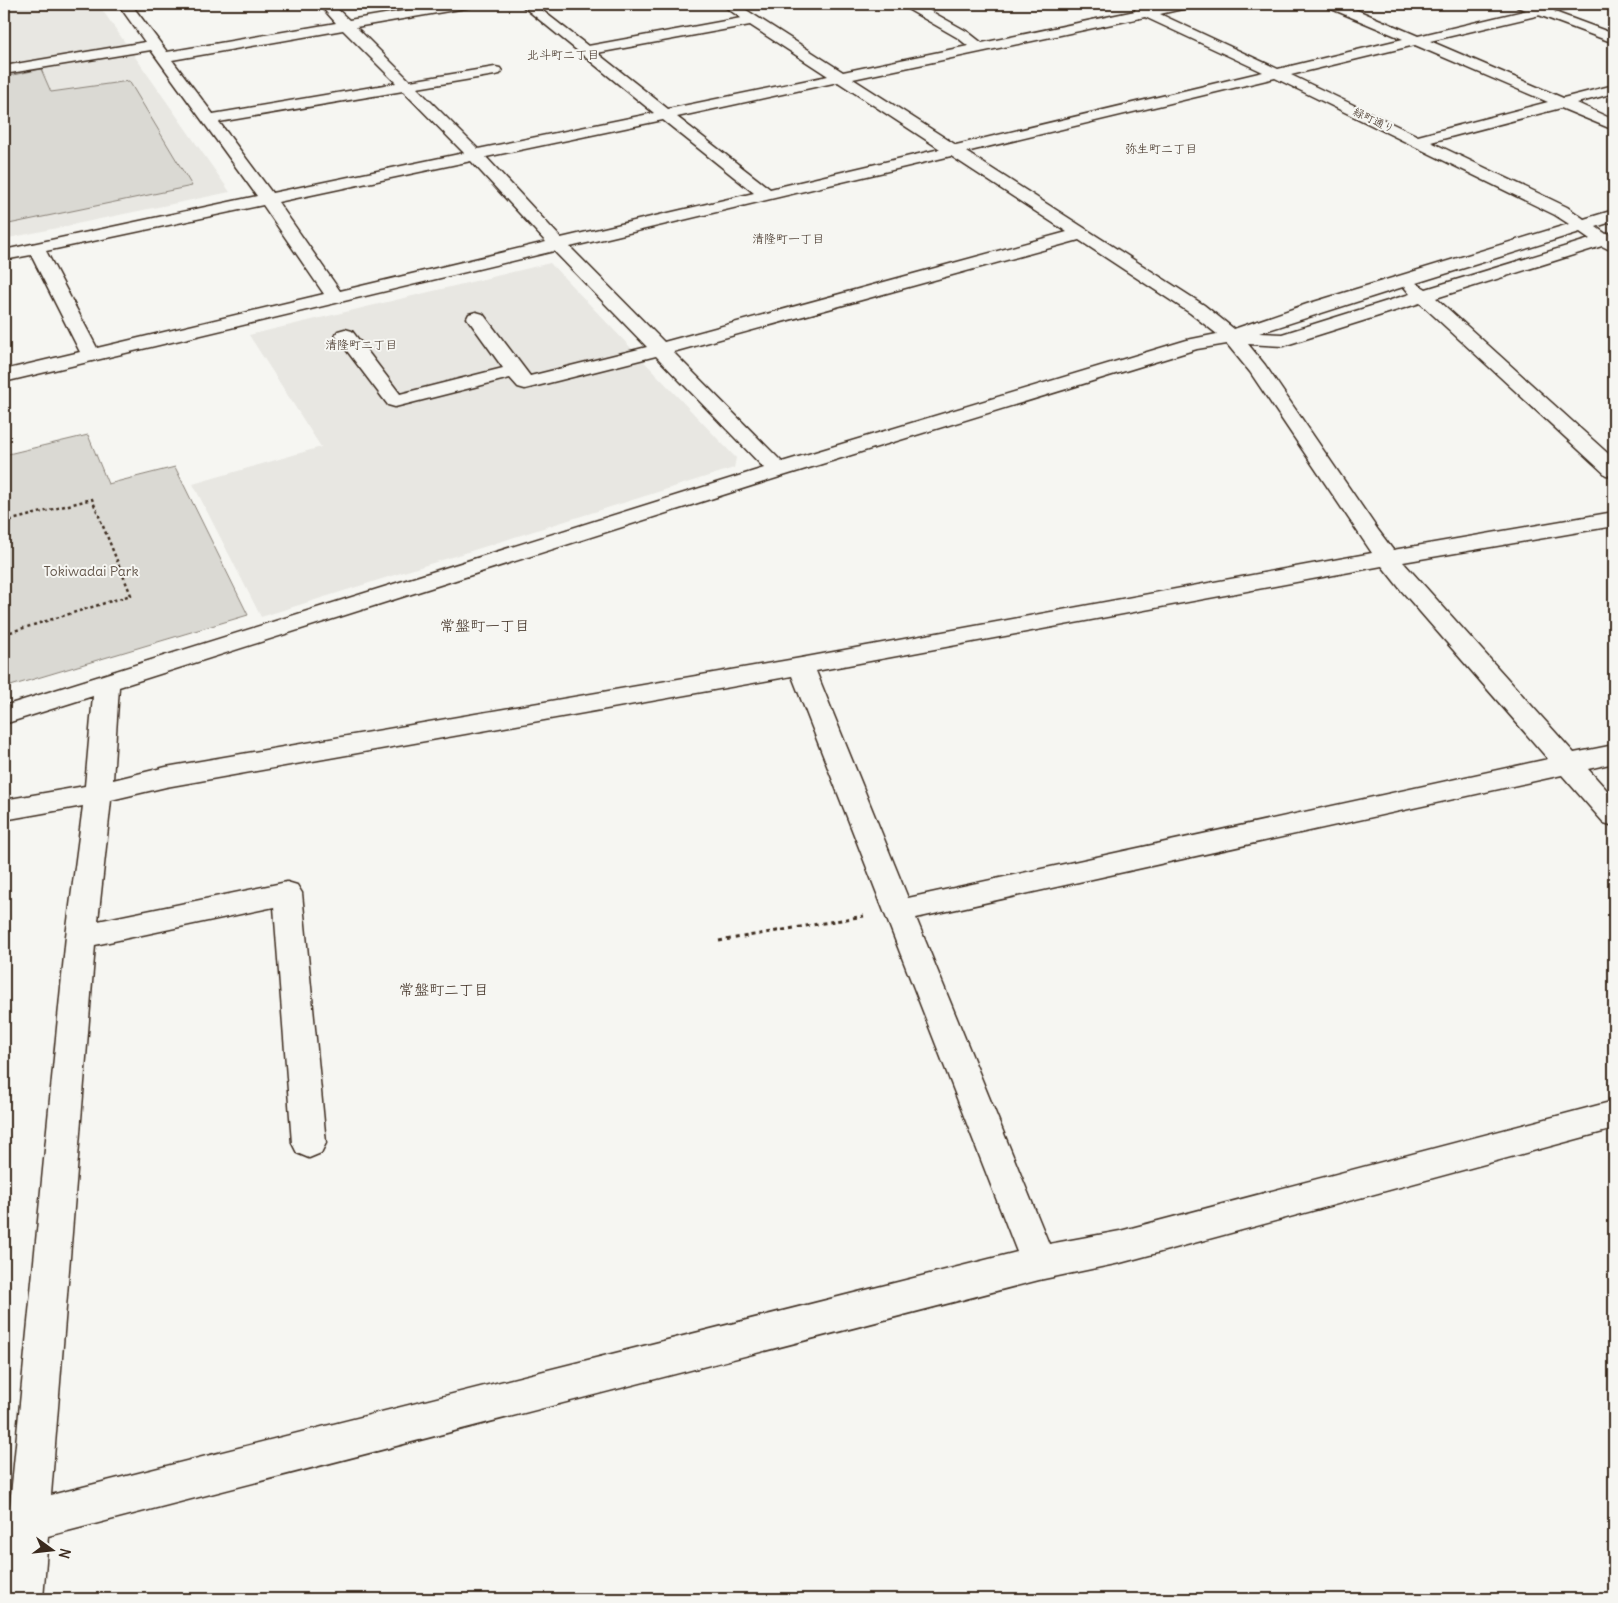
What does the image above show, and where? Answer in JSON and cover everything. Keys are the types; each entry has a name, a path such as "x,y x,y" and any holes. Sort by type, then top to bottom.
{"street":[{"path":"124,4 336,297"},
{"path":"325,4 475,155 558,245 778,470"},
{"path":"4,70 346,25 466,4"},
{"path":"526,4 767,195"},
{"path":"728,4 1197,309 1232,337 1258,369 1388,558 1614,816"},
{"path":"909,4 963,35 979,48"},
{"name":"緑町通り","path":"1129,4 1562,211 1611,241"},
{"path":"4,255 1186,4"},
{"path":"1332,4 1614,125"},
{"path":"1522,4 1614,39"},
{"path":"4,376 1569,4"},
{"path":"585,51 753,20"},
{"path":"209,119 495,71"},
{"path":"1417,141 1614,89"},
{"path":"4,715 778,470 1194,344 1232,337 1262,325 1614,215"},
{"path":"476,318 525,383 661,349 1081,234"},
{"path":"1232,337 1283,340 1611,241"},
{"path":"36,248 91,355"},
{"path":"1405,281 1426,297 1614,470"},
{"path":"345,335 395,401 515,371"},
{"path":"4,810 98,793 166,777 801,666 1388,558 1614,519"},
{"path":"801,666 1039,1263"},
{"path":"22,1599 16,1524 98,793 107,682"},
{"path":"898,911 1614,754"},
{"path":"81,936 287,893 309,1143"},
{"path":"16,1524 1039,1263 1120,1247 1614,1115"}],"path":[{"path":"4,522 92,499 132,595 4,634"},
{"path":"719,941 898,911"}],"shaded area":[{"path":"4,4 98,4 230,192 4,239"},
{"path":"550,263 736,458 734,468 261,617 193,484 321,447 249,335"}],"green space":[{"path":"41,69 51,92 129,81 192,186 4,225 4,77"},
{"name":"Tokiwadai Park","path":"88,435 108,484 175,467 248,615 4,688 4,455"}],"district":[{"name":"北斗町二丁目","path":"563,55"},
{"name":"弥生町二丁目","path":"1161,149"},
{"name":"清隆町一丁目","path":"788,239"},
{"name":"清隆町二丁目","path":"361,345"},
{"name":"常盤町一丁目","path":"485,626"},
{"name":"常盤町二丁目","path":"444,990"}]}
